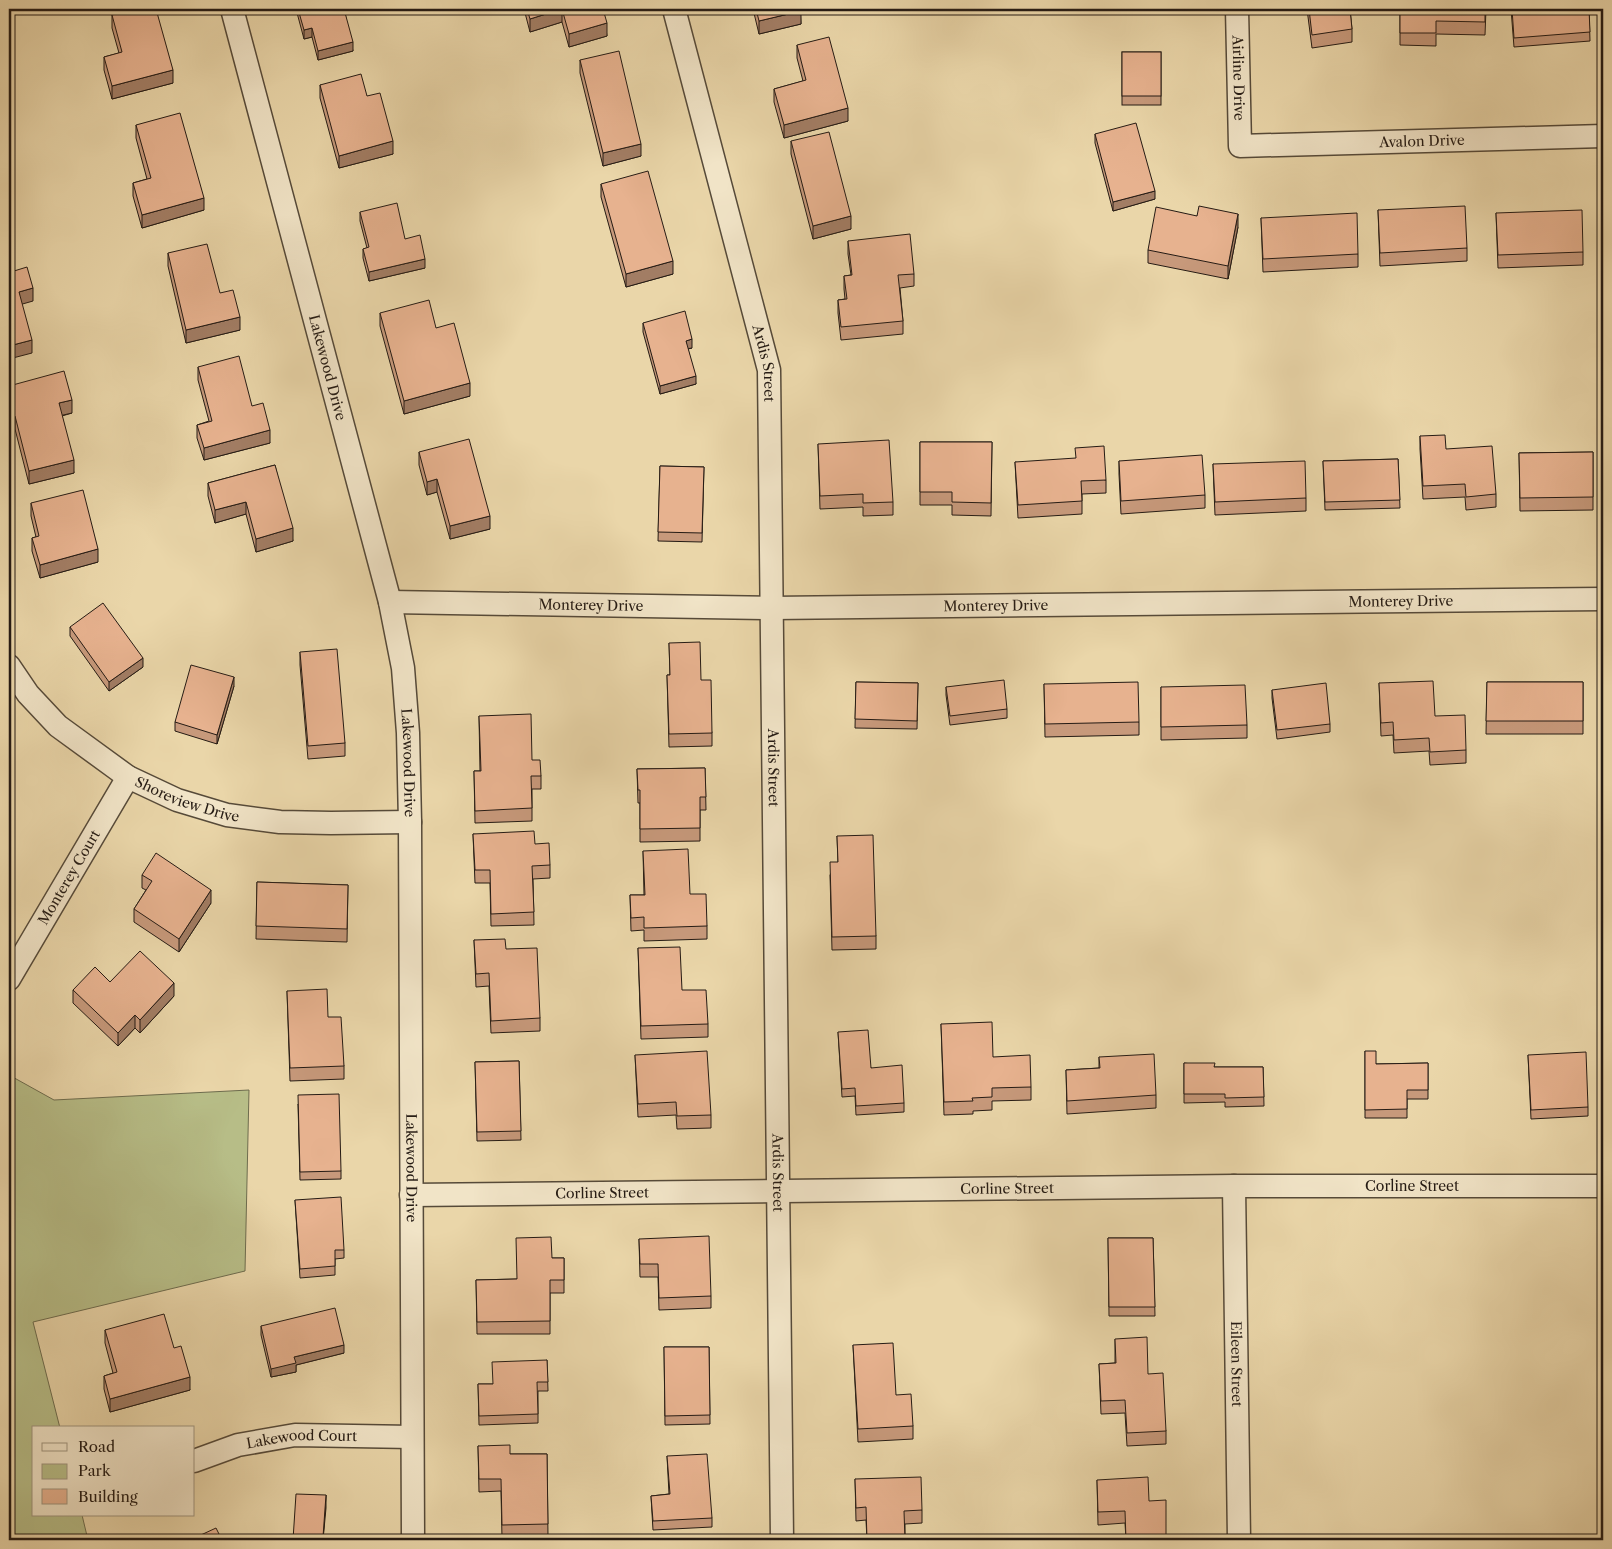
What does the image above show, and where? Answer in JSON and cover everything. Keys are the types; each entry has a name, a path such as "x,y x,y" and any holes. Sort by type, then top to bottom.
{"street":[{"name":"Lakewood Drive","path":"232,9 390,602 403,668 408,733 410,822 413,1540"},
{"name":"Ardis Street","path":"674,9 769,370 782,1540"},
{"name":"Airline Drive","path":"1236,9 1240,146"},
{"name":"Avalon Drive","path":"1240,146 1603,136"},
{"name":"Monterey Drive","path":"390,602 772,608 1603,599"},
{"name":"Shoreview Drive","path":"9,666 28,694 58,726 128,777 177,800 227,815 280,822 410,822"},
{"name":"Monterey Court","path":"9,979 128,777"},
{"name":"Corline Street","path":"411,1195 1234,1186 1603,1186"},
{"name":"Eileen Street","path":"1234,1186 1239,1540"},
{"name":"Lakewood Court","path":"195,1460 238,1445 295,1436 412,1437"}],"green space":[{"path":"9,1075 54,1100 249,1090 245,1271 33,1322 59,1426 32,1426 32,1516 82,1516 88,1540 9,1540"}],"building":[{"path":"135,9 156,9 173,70 112,86 104,57 122,52 112,15"},
{"path":"298,9 344,9 353,42 318,51 312,28 304,30"},
{"path":"527,9 562,9 530,19"},
{"path":"562,9 603,9 607,23 569,34"},
{"path":"756,9 800,9 801,11 759,21"},
{"path":"1309,9 1350,9 1352,29 1312,35"},
{"path":"1400,9 1485,9 1485,22 1436,21 1436,33 1400,33"},
{"path":"1512,9 1589,9 1590,32 1514,38"},
{"path":"829,37 848,108 784,125 774,89 806,80 797,45"},
{"path":"619,51 641,144 603,153 580,60"},
{"path":"1122,52 1161,52 1161,96 1122,96"},
{"path":"361,74 367,96 380,93 393,141 339,156 320,85"},
{"path":"180,113 204,198 142,215 133,183 151,178 136,125"},
{"path":"1136,123 1155,191 1113,202 1095,134"},
{"path":"829,132 851,216 813,226 791,141"},
{"path":"648,171 673,261 626,274 601,184"},
{"path":"397,203 405,239 420,235 425,259 369,272 363,249 369,247 360,212"},
{"path":"1199,206 1238,214 1228,266 1148,250 1156,207 1197,216"},
{"path":"1465,206 1467,248 1380,253 1378,210"},
{"path":"1601,209 1603,209 1603,245 1602,245"},
{"path":"1582,210 1583,252 1498,255 1496,213"},
{"path":"1357,213 1358,254 1263,259 1261,218"},
{"path":"910,234 914,274 898,275 903,321 841,327 838,300 847,299 844,276 852,275 848,241"},
{"path":"207,244 220,293 233,290 240,317 186,330 168,253"},
{"path":"9,258 14,271 27,267 33,288 19,292 32,340 9,346"},
{"path":"429,300 436,328 454,323 470,383 404,401 380,313"},
{"path":"685,311 692,339 686,341 696,376 660,386 643,323"},
{"path":"239,356 252,406 263,403 270,430 204,448 197,425 212,421 198,367"},
{"path":"64,371 72,400 59,403 74,460 29,471 15,416 9,418 9,386"},
{"path":"1445,435 1446,449 1492,446 1496,494 1466,497 1465,484 1423,486 1420,436"},
{"path":"469,439 490,516 450,526 437,479 427,482 419,452"},
{"path":"889,440 893,502 863,503 863,494 820,496 818,444"},
{"path":"920,442 992,442 991,503 952,502 952,492 920,492"},
{"path":"1104,446 1106,480 1081,481 1082,501 1018,505 1015,462 1076,458 1075,448"},
{"path":"1593,452 1593,497 1520,498 1519,453"},
{"path":"1202,455 1205,495 1121,501 1119,461"},
{"path":"1398,459 1400,500 1325,502 1323,461"},
{"path":"1305,461 1306,498 1215,502 1213,464"},
{"path":"275,465 293,528 256,539 246,502 215,510 208,483"},
{"path":"660,466 704,467 702,533 658,532"},
{"path":"83,490 98,549 40,565 32,538 39,536 31,503"},
{"path":"103,603 143,658 109,682 70,627"},
{"path":"700,642 701,680 711,680 712,733 669,734 667,675 670,675 669,643"},
{"path":"337,649 345,743 308,746 300,652"},
{"path":"191,665 234,677 217,735 175,722"},
{"path":"1004,680 1007,709 950,716 946,687"},
{"path":"1433,681 1435,716 1465,715 1466,750 1430,752 1429,738 1394,740 1393,722 1381,723 1379,683"},
{"path":"856,682 918,683 917,721 855,719"},
{"path":"1138,682 1139,722 1045,724 1044,684"},
{"path":"1487,682 1583,682 1583,721 1486,721"},
{"path":"1326,683 1330,724 1277,730 1272,690"},
{"path":"1245,685 1247,725 1161,727 1161,687"},
{"path":"531,714 532,760 540,760 541,776 531,776 532,808 475,811 474,771 481,771 479,716"},
{"path":"705,768 706,797 700,797 700,828 640,829 640,790 638,790 637,769"},
{"path":"534,831 535,844 549,843 550,865 532,866 534,912 491,914 490,870 475,870 473,834"},
{"path":"873,835 876,936 832,937 830,862 838,862 837,836"},
{"path":"688,849 690,894 706,894 707,926 644,928 644,917 631,918 630,895 645,895 643,851"},
{"path":"156,853 211,890 179,939 134,909 152,881 142,875"},
{"path":"257,882 348,885 347,929 256,926"},
{"path":"505,939 506,949 537,948 540,1018 491,1021 489,973 476,974 474,940"},
{"path":"680,947 682,990 706,990 708,1024 641,1026 638,948"},
{"path":"140,951 174,983 140,1020 135,1015 118,1033 73,990 95,967 110,982"},
{"path":"327,989 328,1017 341,1017 344,1066 290,1068 287,991"},
{"path":"992,1022 993,1057 1030,1055 1031,1087 992,1088 992,1097 972,1098 973,1101 944,1102 941,1024"},
{"path":"868,1030 871,1068 902,1065 904,1103 856,1106 855,1088 842,1089 838,1032"},
{"path":"707,1051 711,1115 677,1116 676,1102 638,1104 635,1055"},
{"path":"1365,1051 1376,1051 1376,1064 1428,1063 1428,1090 1407,1090 1407,1109 1365,1110"},
{"path":"1586,1052 1588,1107 1531,1110 1528,1055"},
{"path":"1154,1054 1156,1095 1067,1101 1066,1070 1100,1068 1099,1057"},
{"path":"519,1061 521,1131 477,1132 475,1062"},
{"path":"1184,1063 1215,1063 1214,1067 1263,1067 1264,1097 1225,1098 1225,1094 1184,1094"},
{"path":"339,1094 341,1171 300,1172 298,1095"},
{"path":"341,1197 344,1250 335,1250 335,1266 300,1269 295,1200"},
{"path":"709,1236 711,1296 659,1298 658,1264 640,1264 639,1239"},
{"path":"551,1237 552,1258 564,1258 564,1280 550,1280 550,1321 477,1322 476,1280 517,1279 516,1238"},
{"path":"1108,1238 1153,1238 1155,1307 1109,1307"},
{"path":"335,1308 344,1345 294,1357 296,1363 271,1369 261,1326"},
{"path":"164,1314 174,1348 181,1346 190,1377 110,1399 104,1376 117,1372 105,1330"},
{"path":"1147,1337 1148,1374 1163,1373 1166,1431 1127,1433 1125,1400 1101,1401 1099,1364 1116,1363 1115,1339"},
{"path":"893,1343 896,1395 911,1394 913,1426 858,1429 853,1345"},
{"path":"664,1347 709,1347 710,1415 665,1416"},
{"path":"547,1360 548,1382 537,1382 538,1414 479,1416 478,1384 493,1384 492,1362"},
{"path":"510,1445 510,1454 547,1454 548,1524 502,1525 501,1479 479,1479 478,1446"},
{"path":"707,1454 712,1518 653,1521 651,1496 670,1494 667,1456"},
{"path":"921,1477 922,1510 904,1511 905,1540 867,1540 866,1507 856,1508 855,1479"},
{"path":"1148,1477 1149,1501 1166,1500 1166,1540 1126,1540 1125,1511 1098,1512 1097,1480"},
{"path":"296,1494 326,1495 323,1537 346,1538 346,1540 293,1540"},
{"path":"216,1528 222,1540 190,1540"}]}
